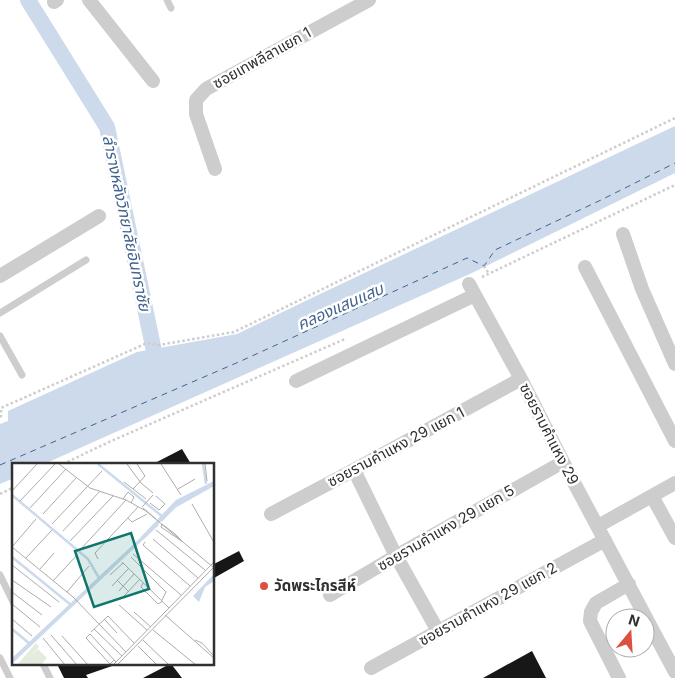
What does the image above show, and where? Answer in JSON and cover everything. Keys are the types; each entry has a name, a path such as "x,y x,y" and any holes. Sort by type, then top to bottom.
{"street":[{"path":"89,0 152,81"},
{"name":"ซอยเทพลีลาแยก 1","path":"215,169 196,114 196,100 206,89 369,0"},
{"path":"0,276 99,216"},
{"path":"623,234 642,289 675,364"},
{"path":"585,268 675,441"},
{"path":"296,381 472,290"},
{"name":"ซอยรามคำแหง 29","path":"472,290 521,379 675,672"},
{"name":"ซอยรามคำแหง 29 แยก 1","path":"271,514 521,379"},
{"name":"ซอยรามคำแหง 29 แยก 5","path":"330,595 563,462"},
{"path":"354,470 396,556 438,632"},
{"path":"598,526 675,483"},
{"path":"652,496 675,538"},
{"name":"ซอยรามคำแหง 29 แยก 2","path":"370,668 605,540"},
{"path":"619,678 590,621 591,612 596,603 629,584"}],"lane":[{"path":"167,0 171,8"},
{"path":"0,314 86,260"},
{"path":"0,336 22,374"},
{"path":"0,575 12,600"},
{"path":"0,658 10,678"},
{"path":"44,666 50,678"}],"path":[{"path":"0,417 2,416 1,408 147,343 159,345 234,332 675,118"},
{"path":"472,290 489,274 675,185"},
{"path":"484,266 489,274"},
{"path":"65,463 353,336"},
{"path":"0,494 12,488"}],"water":[{"name":"คลองแสนแสบ","path":"675,126 675,173 472,273 46,463 12,463 12,479 0,484 0,424 8,421 8,411 137,352 237,334"}],"building":[{"path":"182,449 190,463 155,463"},
{"path":"239,551 244,561 215,577 215,563"},
{"path":"532,651 546,678 483,678"},
{"path":"58,666 112,666 86,675 88,678 64,678"},
{"path":"166,666 173,666 182,678 143,678"}],"waterway":[{"name":"ลำรางหลังวิทยาลัยอินทราชัย","path":"28,0 107,127 158,370"}],"ferry route":[{"path":"0,465 241,361 467,258 484,266 495,250 675,163"}],"place":[{"name":"วัดพระไกรสีห์","path":"264,586"}]}
